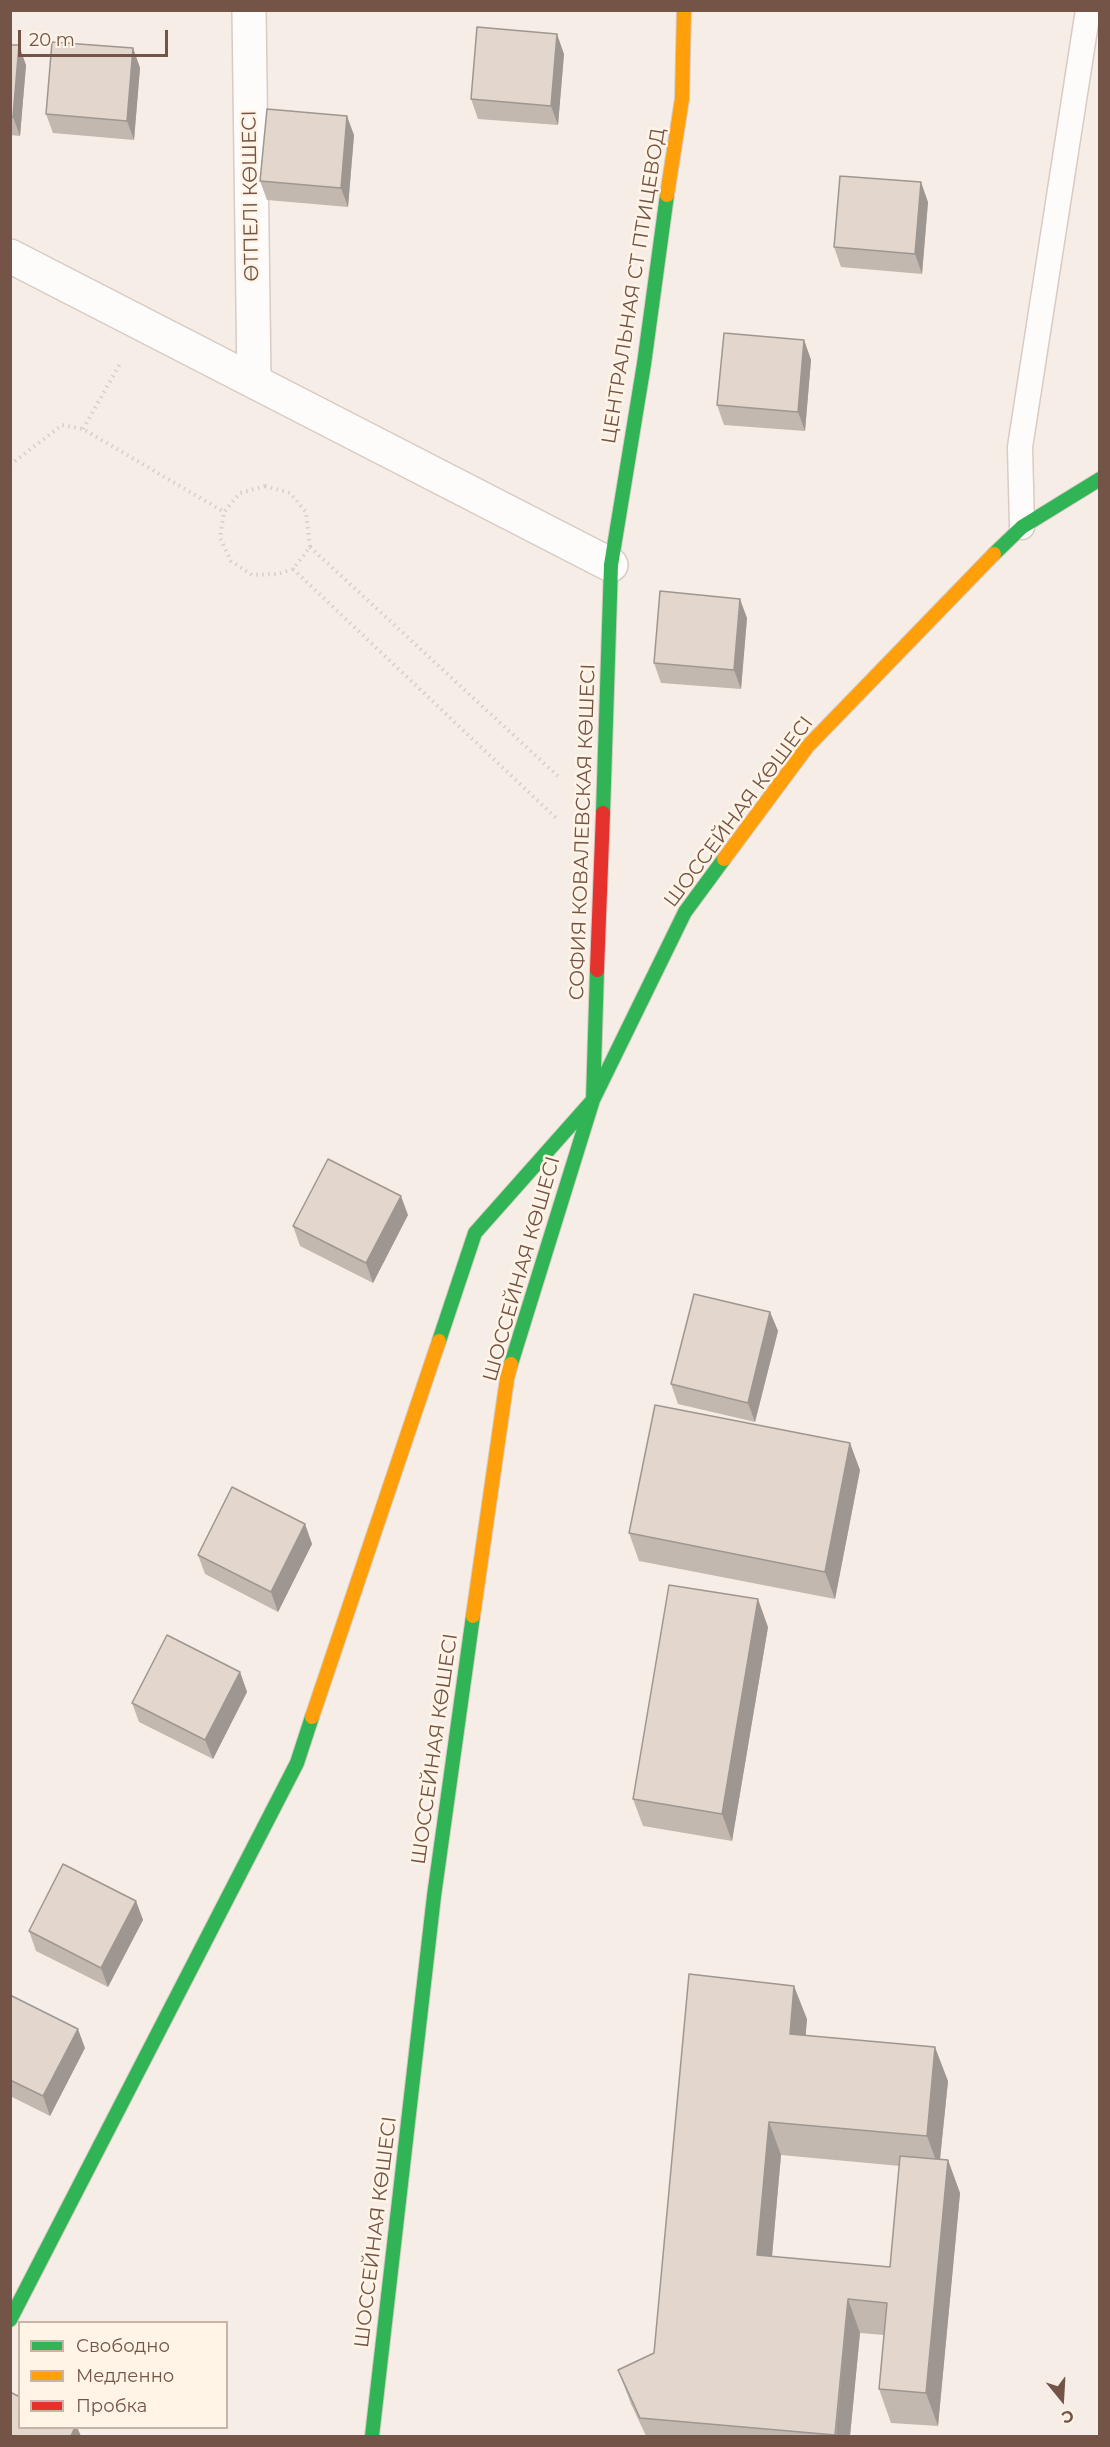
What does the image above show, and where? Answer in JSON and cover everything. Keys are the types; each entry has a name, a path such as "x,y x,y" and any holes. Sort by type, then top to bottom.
{"street":[{"name":"ӨТПЕЛІ КӨШЕСІ","path":"249,10 254,381"},
{"name":"ЦЕНТРАЛЬНАЯ СТ ПТИЦЕВОД","path":"610,565 644,364 682,99 684,10"},
{"path":"10,256 610,565"},
{"name":"ШОССЕЙНАЯ КӨШЕСІ","path":"372,2436 434,1896 507,1379 592,1100 685,912 807,747 959,588 1022,527 1100,479"},
{"name":"СОФИЯ КОВАЛЕВСКАЯ КӨШЕСІ","path":"592,1100 602,862 610,565"},
{"path":"10,2320 297,1763 475,1233 592,1100"}],"lane":[{"path":"1022,527 1020,447 1088,10"}],"path":[{"path":"84,429 143,324"},
{"path":"10,465 62,425 84,429 224,512"},
{"path":"310,547 292,569 278,574 252,575 231,561 220,538 224,512 240,493 265,486 290,492 306,513 310,547 603,818"},
{"path":"292,569 602,862"}],"building":[{"path":"477,27 557,34 551,106 471,99"},
{"path":"52,42 133,48 127,121 46,114"},
{"path":"10,45 19,45 13,117 10,116"},
{"path":"267,109 347,116 341,188 260,181"},
{"path":"840,176 921,182 915,254 834,247"},
{"path":"724,333 804,340 798,412 717,405"},
{"path":"660,591 740,599 734,670 654,663"},
{"path":"328,1159 401,1196 366,1263 293,1226"},
{"path":"694,1294 770,1312 748,1403 671,1384"},
{"path":"655,1405 850,1443 825,1572 629,1533"},
{"path":"232,1487 305,1524 271,1592 198,1555"},
{"path":"669,1585 758,1599 722,1814 633,1799"},
{"path":"167,1635 240,1672 205,1740 132,1703"},
{"path":"63,1864 136,1901 101,1968 29,1931"},
{"path":"689,1974 794,1986 790,2034 935,2047 927,2136 769,2122 757,2255 890,2267 900,2156 948,2160 926,2393 879,2389 887,2303 848,2299 835,2435 640,2418 618,2370 654,2353"},
{"path":"10,1995 78,2029 43,2096 10,2080"},
{"path":"10,2392 18,2396 18,2429 74,2429 71,2436 10,2436"}],"traffic: fast":[{"path":"603,813 611,565 644,364 667,195"},
{"path":"994,554 1022,527 1100,479"},
{"path":"511,1364 593,1100 685,912 724,859"},
{"path":"439,1341 475,1233 593,1100 597,970"},
{"path":"372,2436 434,1896 473,1616"},
{"path":"10,2320 297,1763 312,1717"}],"traffic: slow":[{"path":"667,195 682,99 684,10"},
{"path":"724,859 807,747 994,554"},
{"path":"312,1717 439,1341"},
{"path":"473,1616 511,1364"}],"traffic: jam":[{"path":"597,970 603,813"}]}
